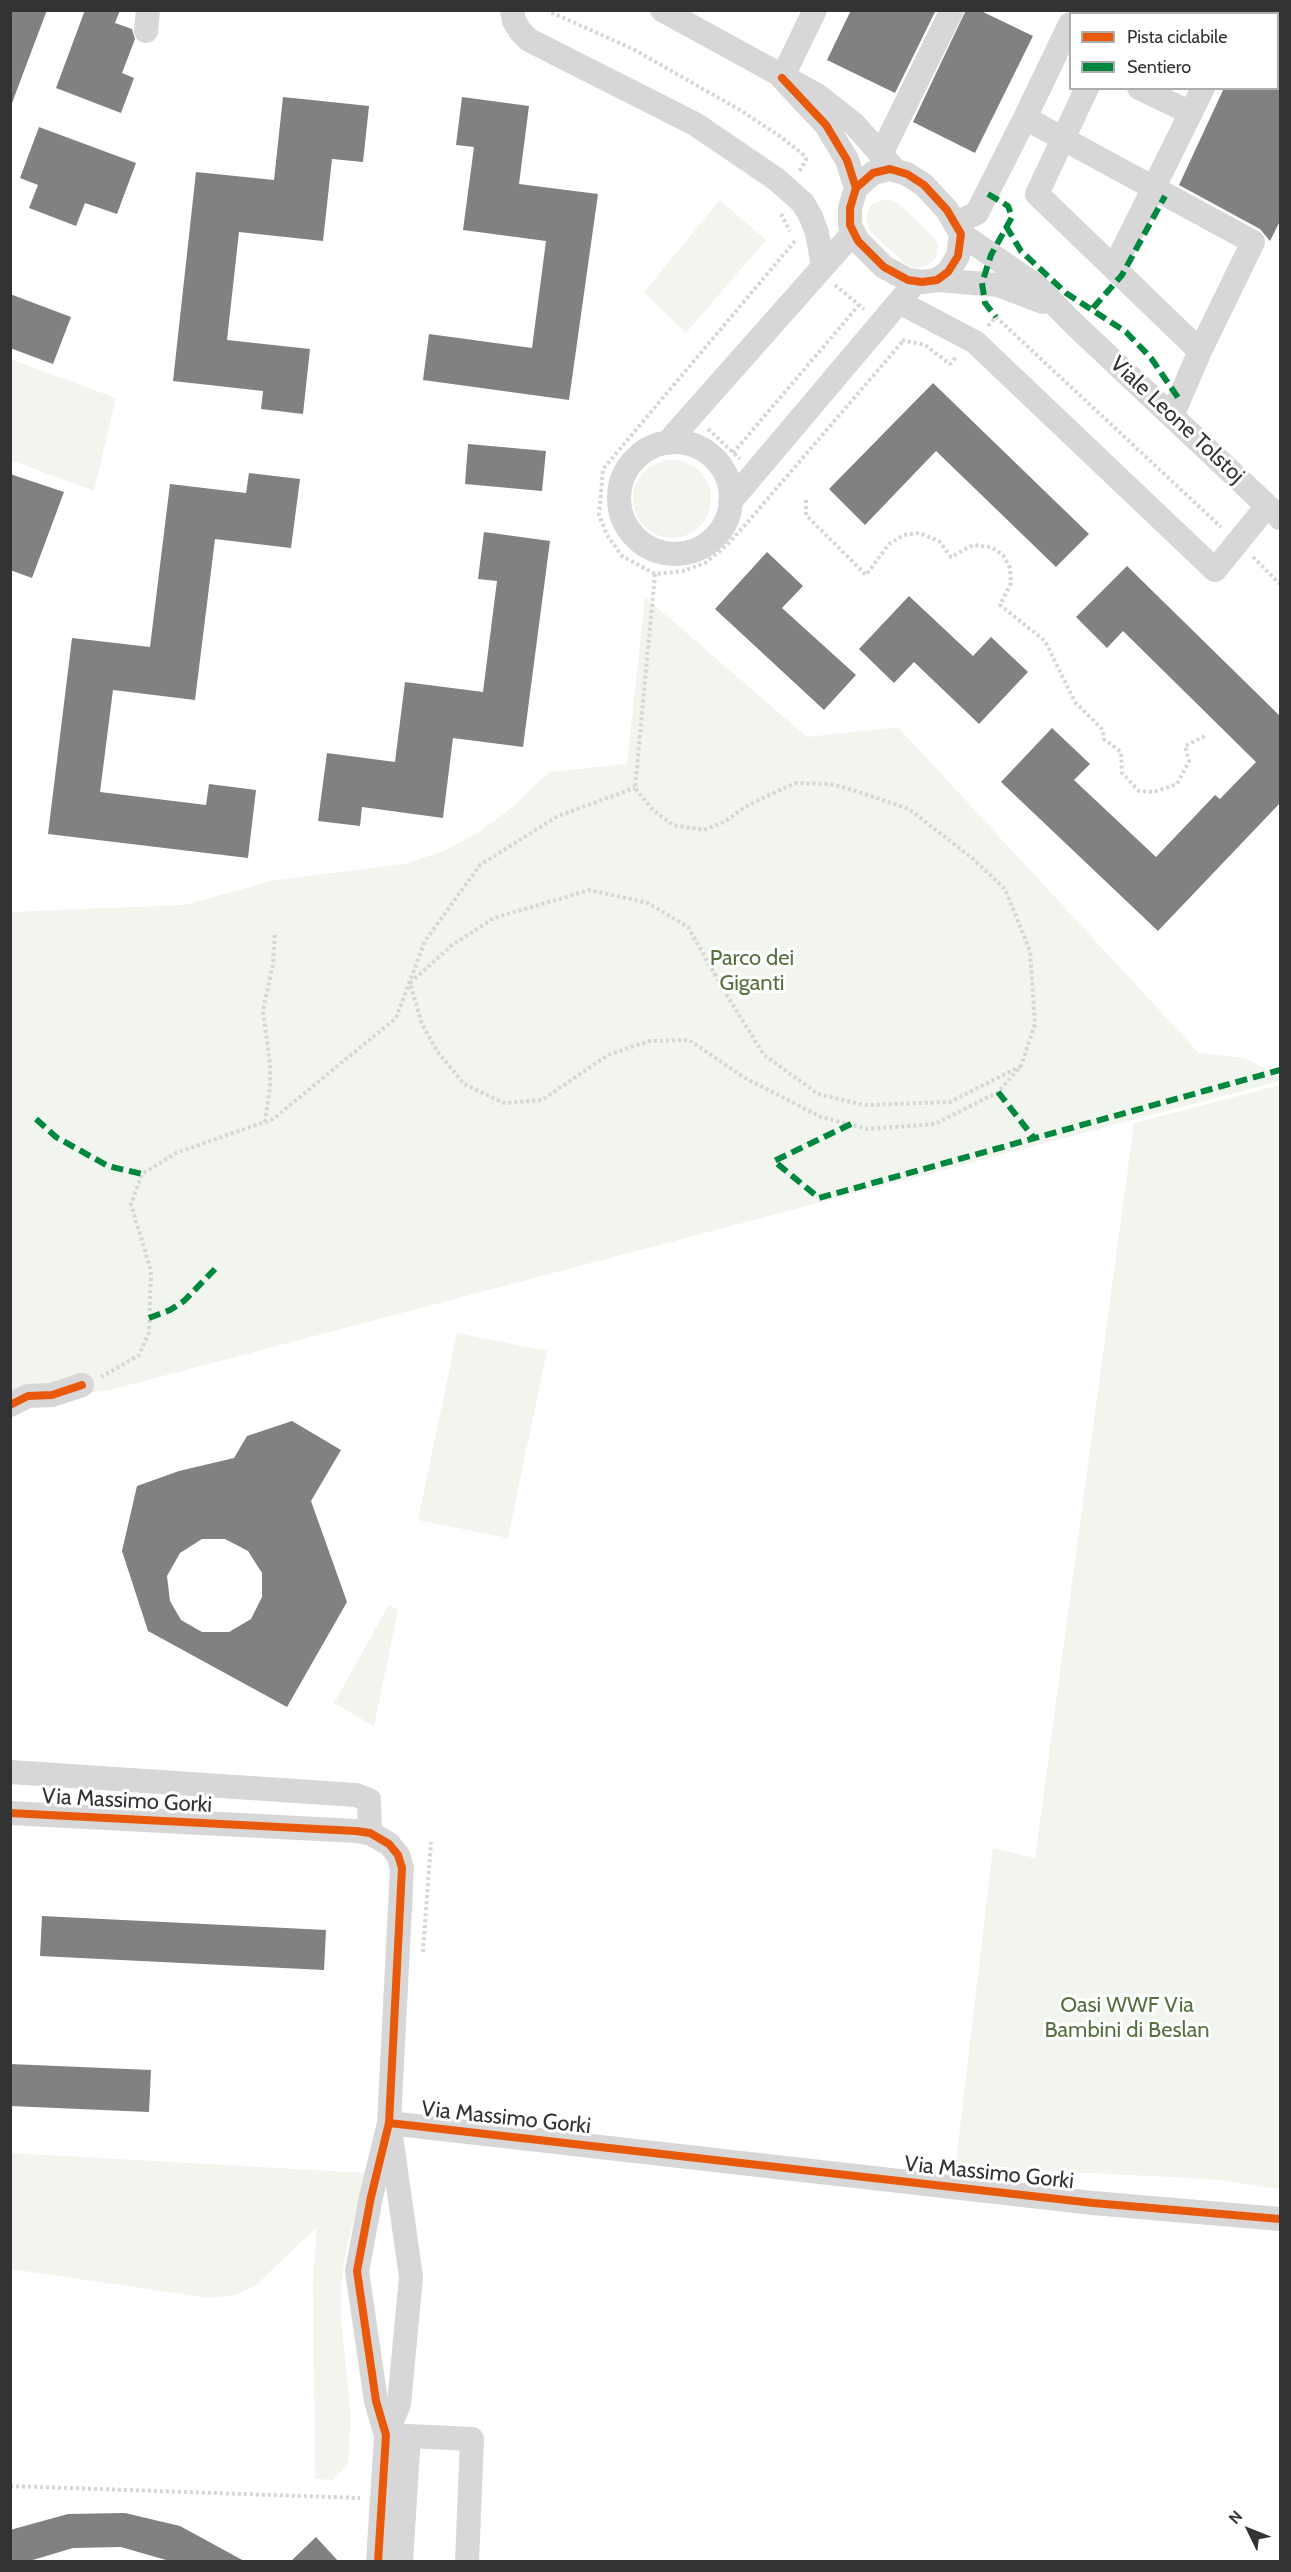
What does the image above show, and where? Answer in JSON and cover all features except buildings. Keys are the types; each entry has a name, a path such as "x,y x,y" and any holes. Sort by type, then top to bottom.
{"street":[{"path":"512,10 514,21 529,40 612,79 695,124 770,174 803,203 812,217 818,233 823,266"},
{"name":"Viale Leone Tolstoj","path":"663,10 782,78 817,95 836,109 863,133 888,162 924,185 959,228 1038,287 1073,323 1274,512"},
{"path":"782,78 814,10"},
{"path":"856,188 888,162 952,10"},
{"path":"730,502 899,302 927,281 948,272 956,262 959,228 977,213 1069,28"},
{"name":"Viale Leone Tolstoj","path":"782,78 836,139 847,160 856,188 849,208 853,232 865,249 884,267 900,277 927,281 990,284 1008,288 1041,301 1073,323"},
{"path":"1086,90 1037,194 1200,351"},
{"path":"1143,90 1191,113"},
{"path":"1114,268 1202,90"},
{"path":"1025,118 1253,243 1200,351 1172,416"},
{"path":"667,443 853,232"},
{"path":"899,302 975,342 1215,570 1238,542 1274,512"},
{"path":"667,443 683,443 699,448 713,457 723,470 729,486 730,502 726,520 717,536 703,547 686,553 668,554 650,549 635,538 625,524 619,506 623,478 640,454 667,443"},
{"path":"10,1405 28,1396 52,1395 82,1386"},
{"path":"10,1772 356,1795 369,1800 370,1833"},
{"name":"Via Massimo Gorki","path":"10,1813 370,1833 394,1850 401,1861 402,1868 389,2123 1094,2203 1281,2219"},
{"path":"389,2123 411,2277 397,2435 401,2562"},
{"path":"378,2562 382,2499 397,2435 376,2401 357,2271 371,2197 389,2123"},
{"path":"397,2435 472,2439 467,2562"}],"path":[{"path":"603,469 795,240"},
{"path":"733,453 859,305"},
{"path":"975,342 996,317 1281,584"},
{"path":"664,396 776,488"},
{"path":"807,500 806,515 866,575 889,544 904,535 919,533 939,541 951,557 973,545 992,547 1003,555 1010,568 1011,583 1000,605 1045,641 1075,702 1103,730 1104,739 1121,752 1122,773 1139,791 1154,792 1177,784 1189,761 1185,746 1205,736"},
{"path":"410,982 422,1024 437,1051 464,1084 504,1103 542,1100 608,1055 649,1041 689,1040 745,1078 821,1117 868,1129 935,1124 998,1092 1021,1066 1035,1024 1030,951 1005,889 972,858 909,809 847,788 829,784 796,783 745,807 724,822 704,830 673,825 653,810 635,788 655,574"},
{"path":"82,1386 139,1355 149,1332 151,1271 131,1204 142,1174 176,1153 273,1119 396,1018 425,941 480,865 558,816 635,788"},
{"path":"410,982 452,945 494,918 590,890 648,903 688,927 764,1055 818,1094 864,1105 950,1102 1021,1066"},
{"path":"265,1122 270,1087 270,1064 263,1010 273,964 275,933"},
{"path":"422,1959 431,1842"},
{"path":"10,2486 382,2499"}],"green space":[{"path":"887,199 899,204 935,239 938,245 936,258 926,266 913,268 907,265 870,231 866,219 869,207"},
{"path":"720,200 766,240 686,333 644,292"},
{"path":"10,359 116,398 94,491 11,460"},
{"path":"672,460 687,463 700,471 708,484 711,499 708,514 700,527 687,535 672,538 657,535 644,527 636,514 633,499 636,484 644,471 657,463"},
{"name":"Parco dei Giganti","path":"645,597 807,737 898,727 1199,1053 1245,1058 1280,1077 1280,1081 110,1390 11,1403 11,912 184,905 275,880 405,864 444,851 481,831 516,804 549,772 627,764"},
{"name":"Oasi WWF Via Bambini di Beslan","path":"1280,1085 1280,2189 1210,2179 1026,2170 956,2162 993,1848 1035,1858 1134,1123"},
{"path":"457,1333 547,1351 508,1538 418,1520"},
{"path":"389,1605 398,1610 374,1726 334,1703"},
{"path":"10,2153 366,2173 347,2246 341,2283 341,2316 351,2418 348,2464 333,2480 315,2479 313,2280 317,2227 256,2285 235,2295 209,2298 11,2269"}],"marked path":[{"path":"988,194 1008,206 1012,217 991,255 982,283 985,303 996,317"},
{"path":"1093,308 1122,275 1165,196"},
{"path":"1006,226 1021,251 1066,293 1126,332 1151,358 1179,399"},
{"path":"851,1124 774,1161 819,1198 1280,1070"},
{"path":"998,1092 1034,1138"},
{"path":"36,1119 56,1137 108,1166 142,1174"},
{"path":"149,1318 170,1310 184,1301 215,1269"}],"cycle path":[{"path":"782,78 826,125 847,160 856,188 850,208 850,225 858,241 884,267 908,280 922,282 937,280 948,272 958,256 961,234 947,210 924,185 907,174 890,169 873,173 856,188"},
{"path":"10,1405 28,1396 52,1395 82,1385"},
{"path":"10,1813 356,1831 370,1833 389,1844 398,1855 402,1868 389,2123 1093,2203 1280,2219"},
{"path":"378,2562 386,2435 376,2401 357,2271 371,2197 389,2123"}]}
